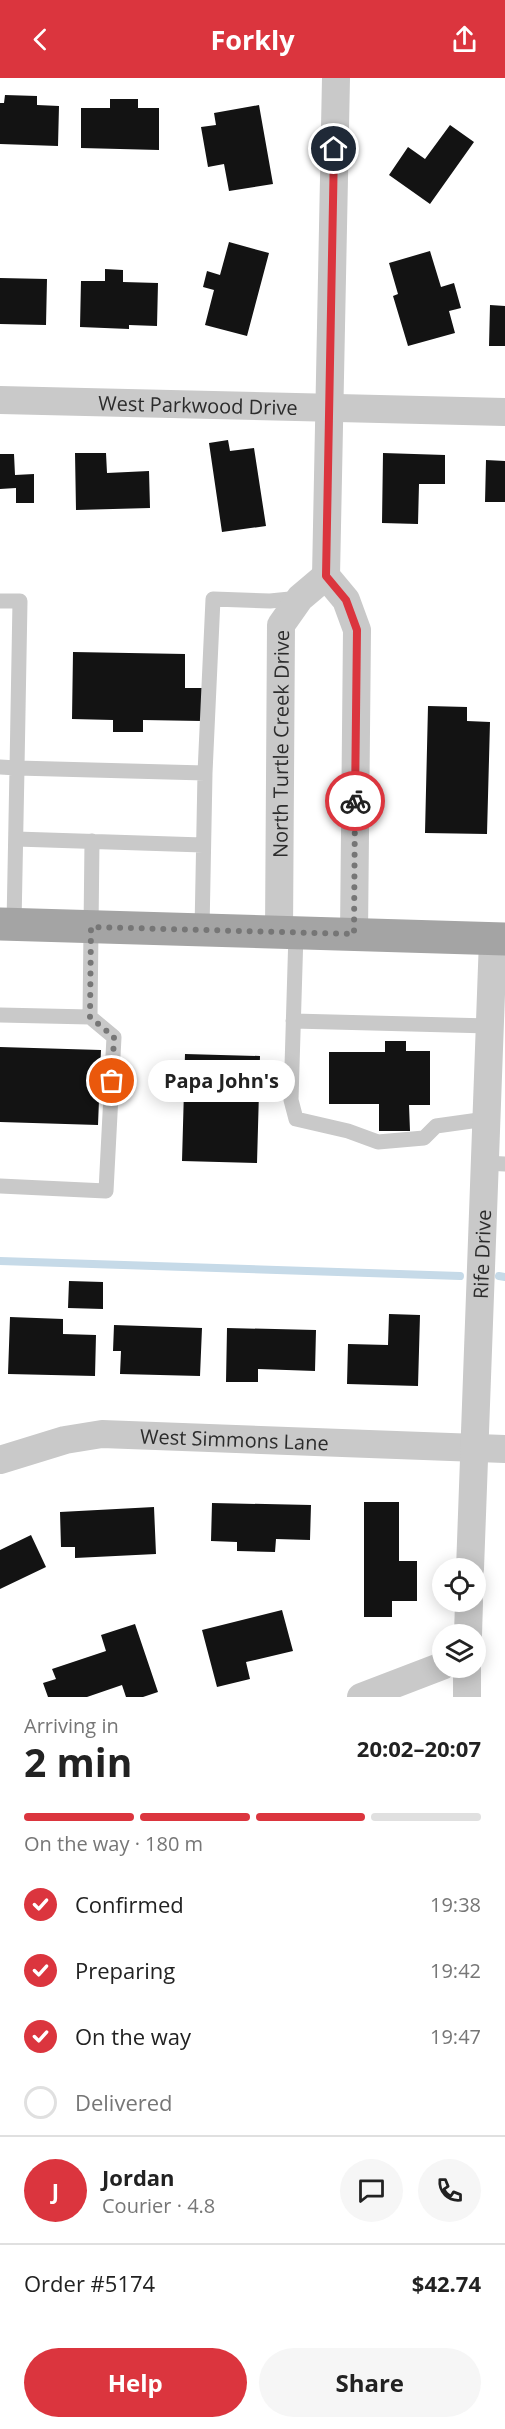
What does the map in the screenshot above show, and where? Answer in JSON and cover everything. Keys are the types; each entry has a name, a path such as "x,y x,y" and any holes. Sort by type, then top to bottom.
{"main road":[{"path":"7,924 499,939"}],"street":[{"path":"336,78 326,576 346,600 357,630 354,934"},
{"name":"West Parkwood Drive","path":"0,400 505,412"},
{"name":"North Turtle Creek Drive","path":"287,932 281,625 300,598 326,576"},
{"name":"Rife Drive","path":"470,1558 474,1448 495,1164 486,1119 490,1026 499,939"},
{"name":"West Simmons Lane","path":"0,1460 65,1440 102,1434 505,1449"},
{"path":"361,1697 432,1669"},
{"path":"467,1678 467,1697"}],"lane":[{"path":"202,930 205,773 213,598 270,601 300,598"},
{"path":"0,601 20,601 16,839 7,924"},
{"path":"0,767 205,773"},
{"path":"16,839 203,845"},
{"path":"90,1017 92,841"},
{"path":"287,932 293,1021 291,1100 296,1119 348,1131 378,1142 424,1138 436,1126 486,1119"},
{"path":"0,1015 90,1017 114,1037 106,1191 0,1186"},
{"path":"293,1021 490,1026"}],"building":[{"path":"5,95 37,96 37,105 59,106 58,146 0,144 0,103 4,103"},
{"path":"110,99 138,99 138,108 159,108 159,150 81,148 81,108 110,108"},
{"path":"259,105 273,184 229,191 224,164 208,167 201,127 216,125 214,113"},
{"path":"450,125 474,142 430,204 389,175 408,147 425,159"},
{"path":"229,242 269,253 247,336 205,325 214,290 203,287 207,271 220,275"},
{"path":"430,251 441,287 454,283 461,308 449,311 455,333 408,346 393,296 398,294 389,263"},
{"path":"105,269 123,270 123,282 158,283 157,326 129,325 129,329 80,327 81,281 105,281"},
{"path":"0,278 47,279 46,325 0,324"},
{"path":"490,305 505,306 505,346 489,346"},
{"path":"228,440 230,451 254,448 266,526 222,532 209,443"},
{"path":"75,453 106,453 107,473 149,471 150,508 76,510"},
{"path":"383,453 445,455 445,484 419,484 418,524 382,523"},
{"path":"0,454 14,454 15,475 34,474 34,503 16,503 16,488 0,489"},
{"path":"486,460 505,461 505,502 485,502"},
{"path":"73,652 185,654 185,688 202,688 202,721 143,720 143,732 113,732 113,720 72,719"},
{"path":"428,706 467,707 467,721 490,722 487,834 425,833"},
{"path":"385,1041 406,1041 406,1051 430,1051 430,1105 409,1105 410,1131 379,1131 379,1104 329,1104 329,1052 385,1052"},
{"path":"0,1047 101,1050 98,1125 0,1122"},
{"path":"185,1054 260,1056 257,1163 182,1161"},
{"path":"69,1281 103,1282 103,1309 68,1308"},
{"path":"389,1314 420,1315 418,1386 347,1384 348,1344 388,1345"},
{"path":"10,1317 63,1319 63,1334 96,1335 95,1376 8,1374"},
{"path":"114,1325 202,1328 200,1376 120,1374 121,1351 113,1351"},
{"path":"227,1328 316,1330 315,1371 258,1369 258,1382 226,1382"},
{"path":"364,1502 399,1502 399,1561 417,1561 417,1601 392,1601 392,1617 364,1617"},
{"path":"212,1503 311,1505 310,1540 276,1539 275,1552 237,1551 237,1542 211,1541"},
{"path":"154,1507 156,1554 75,1558 75,1547 61,1547 60,1512"},
{"path":"31,1535 46,1567 0,1589 0,1550"},
{"path":"282,1610 293,1651 246,1662 250,1679 217,1687 202,1630"},
{"path":"135,1624 158,1692 143,1697 126,1697 122,1685 87,1697 48,1697 43,1683 56,1679 52,1669 106,1651 101,1635"}],"waterway":[{"path":"0,1261 460,1276"},
{"path":"499,1276 505,1277"}],"way so far":[{"path":"112,1081 114,1037 90,1017 91,927 354,934 355,801"}],"place":[{"name":"Papa John's","path":"112,1081"}],"route":[{"path":"334,149 326,576 346,600 357,630 355,801"}]}
